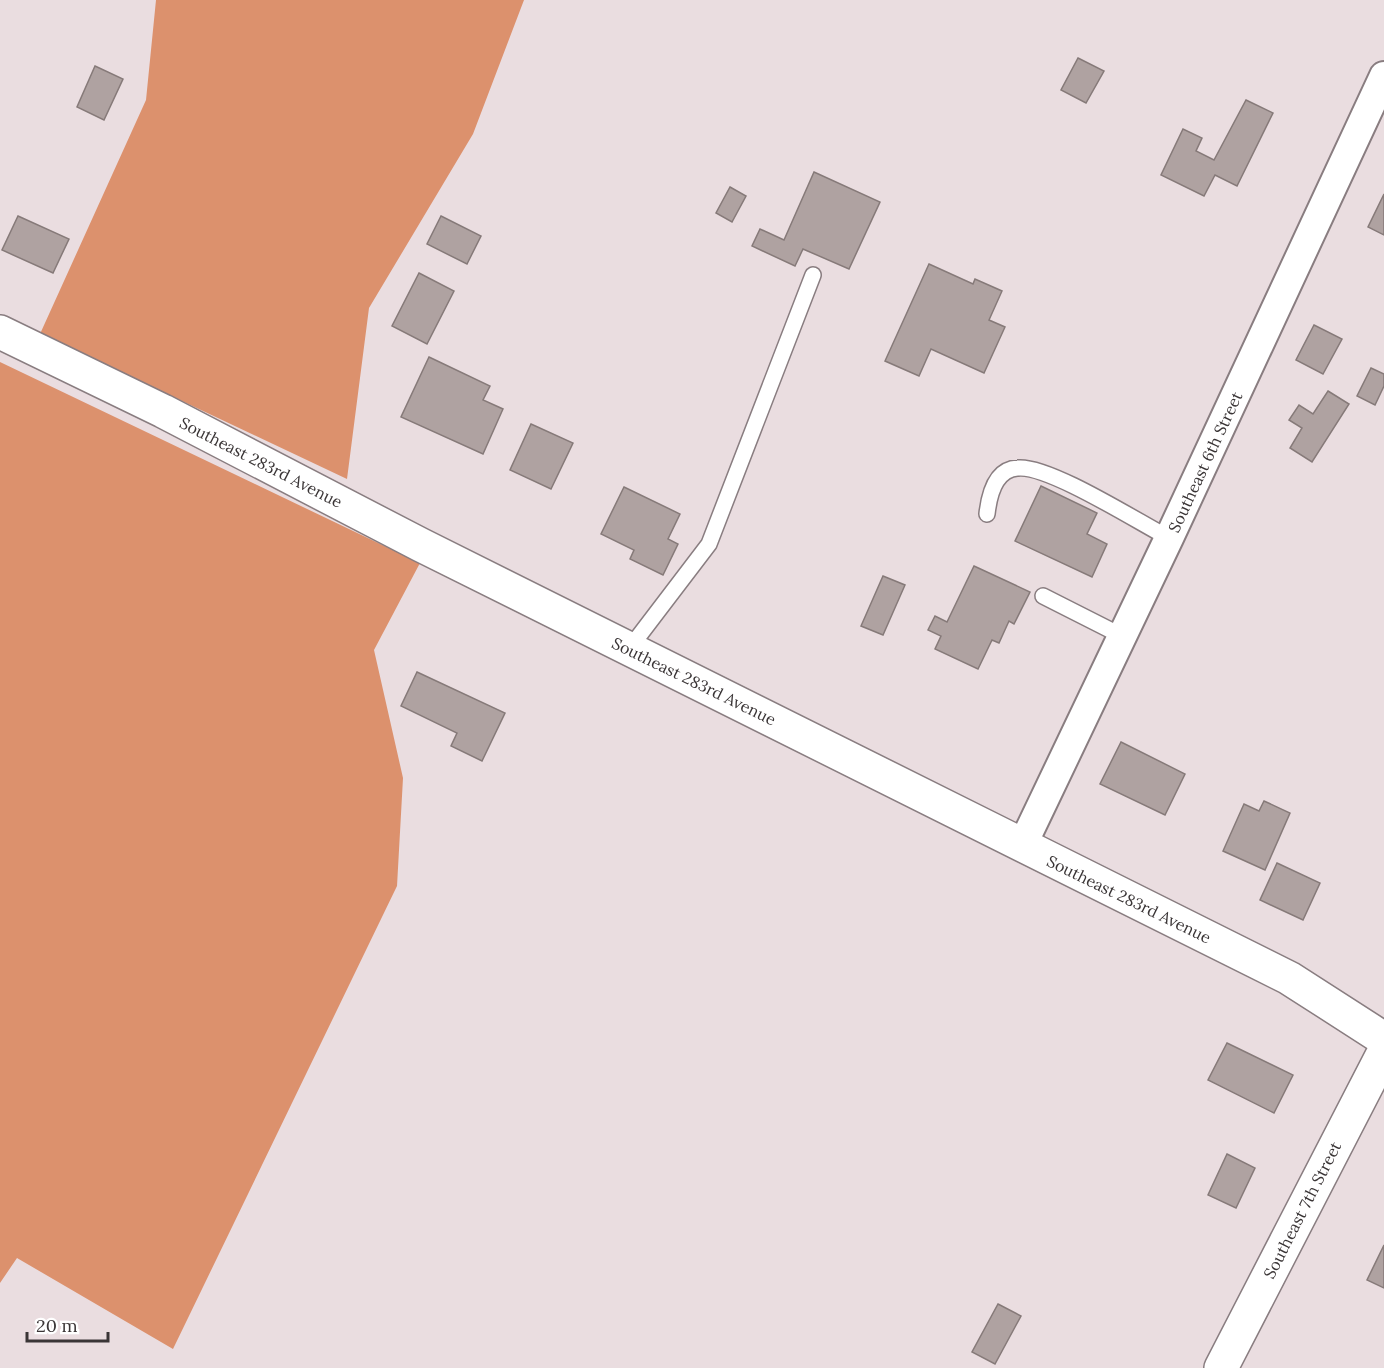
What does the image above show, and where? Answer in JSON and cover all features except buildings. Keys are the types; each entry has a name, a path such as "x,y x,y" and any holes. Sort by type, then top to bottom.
{"street":[{"name":"Southeast 6th Street","path":"1023,846 1384,76"},
{"name":"Southeast 283rd Avenue","path":"0,332 163,411 411,540 1289,978 1384,1039"},
{"name":"Southeast 7th Street","path":"1221,1368 1384,1052"}],"lane":[{"path":"629,649 709,543 813,275"},
{"path":"987,514 990,494 995,484 1006,471 1017,467 1042,471 1055,477 1169,538"},
{"path":"1043,596 1122,636"}],"shaded area":[{"path":"156,0 524,0 473,134 369,308 347,479 40,334 146,100"},
{"path":"0,362 420,563 374,650 403,778 397,886 173,1349 17,1258 0,1283"}]}
